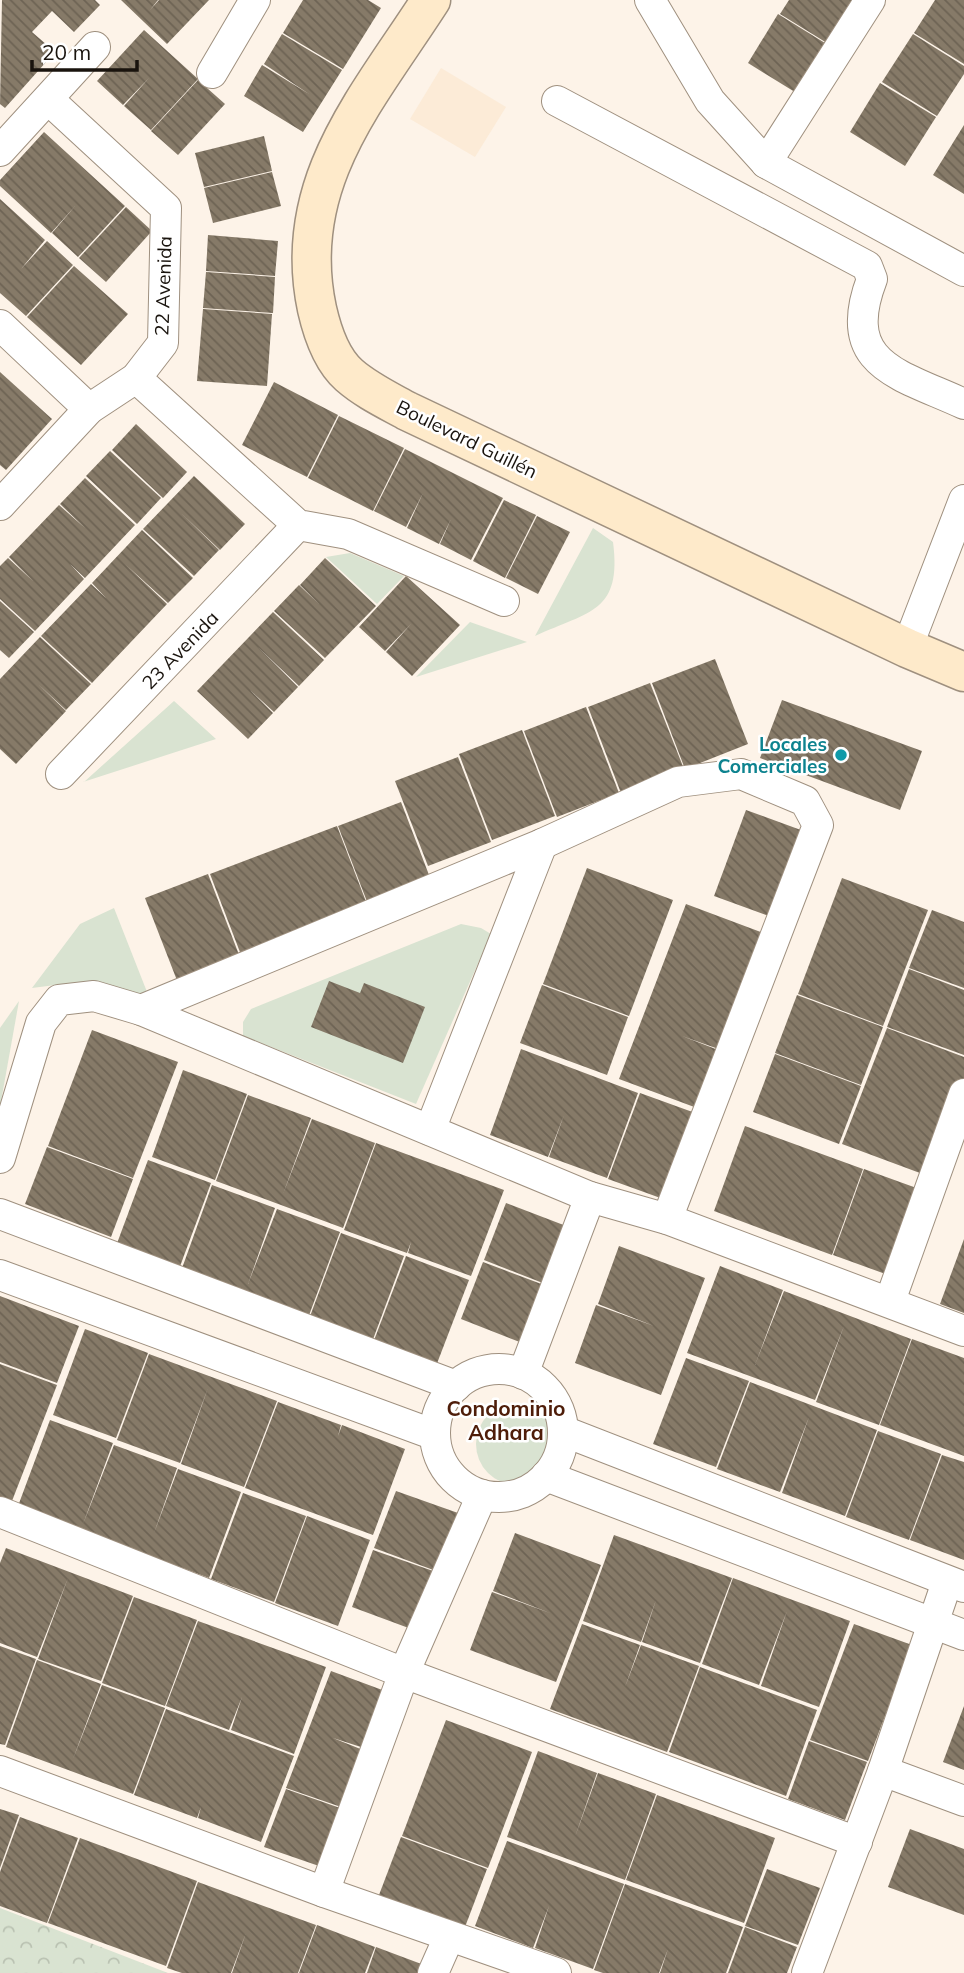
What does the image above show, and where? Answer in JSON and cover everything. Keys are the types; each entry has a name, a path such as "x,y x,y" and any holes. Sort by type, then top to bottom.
{"main road":[{"name":"Boulevard Guillén","path":"431,0 343,136 319,195 312,259 314,294 320,323 339,364 370,391 407,411 907,648 964,672"}],"street":[{"path":"212,73 255,0"},
{"path":"650,0 710,101 766,163 962,266"},
{"path":"766,163 870,0"},
{"path":"0,151 95,47"},
{"name":"22 Avenida","path":"0,505 89,409 136,378 163,343 166,208 49,100"},
{"path":"557,101 867,266 872,279 862,304 862,332 876,359 889,370 964,404"},
{"path":"0,325 89,409"},
{"path":"136,378 298,525 348,534 504,601"},
{"path":"907,648 964,500"},
{"name":"23 Avenida","path":"61,774 298,525"},
{"path":"141,1010 542,844 678,782 741,774 805,801 818,825 667,1219"},
{"path":"430,1130 542,844"},
{"path":"0,1158 41,1023 59,1000 94,996 141,1010 590,1197 667,1219 964,1331"},
{"path":"890,1301 964,1094"},
{"path":"523,1374 590,1197"},
{"path":"0,1214 456,1386"},
{"path":"0,1275 435,1435"},
{"path":"490,1369 523,1374 548,1390 559,1408 564,1431 562,1449 546,1476 519,1495 498,1498 482,1495 457,1483 443,1467 435,1435 441,1404 456,1386 470,1375 490,1369"},
{"path":"564,1431 956,1584 931,1624 883,1771 807,1973"},
{"path":"546,1476 964,1635"},
{"path":"324,1892 404,1673 482,1495"},
{"path":"0,1512 404,1673 857,1842"},
{"path":"883,1771 964,1801"},
{"path":"0,1772 324,1892 556,1973"},
{"path":"433,1973 449,1937"}],"shaded area":[{"path":"441,68 506,107 475,157 410,119"}],"green space":[{"path":"593,528 613,542 612,583 607,596 586,614 535,636"},
{"path":"350,553 404,576 377,604 326,557"},
{"path":"470,622 527,642 416,677"},
{"path":"174,701 216,739 85,781"},
{"path":"114,908 149,997 99,992 79,982 32,988 80,924"},
{"path":"461,924 481,928 491,934 416,1104 243,1036 243,1022 251,1009"},
{"path":"19,1001 0,1107 0,1028"},
{"name":"Condominio Adhara","path":"517,1403 533,1406 546,1415 555,1428 558,1444 555,1460 546,1473 533,1482 517,1485 501,1482 488,1473 479,1460 476,1444 479,1428 488,1415 501,1406"},
{"path":"0,1908 168,1973 0,1973"}],"building":[{"path":"2,0 95,0 100,5 74,32 52,11 32,32 55,52 5,108 0,104"},
{"path":"121,0 158,0 150,10 159,0 209,0 167,44"},
{"path":"303,0 368,0 381,8 343,69 283,33"},
{"path":"789,0 865,0 835,48 780,14"},
{"path":"935,0 964,0 964,64 914,33"},
{"path":"778,14 833,48 803,97 748,63"},
{"path":"144,30 198,79 151,130 124,106 149,78 123,105 97,81"},
{"path":"282,34 342,70 303,132 244,96 262,65 309,94 264,64"},
{"path":"913,34 964,66 964,74 937,116 882,82"},
{"path":"198,80 225,104 178,155 151,131"},
{"path":"880,83 936,117 905,166 850,132"},
{"path":"964,125 964,194 933,175"},
{"path":"44,132 125,206 78,257 52,233 76,205 51,233 0,186 0,180"},
{"path":"264,136 272,171 204,187 195,153"},
{"path":"272,172 281,206 213,223 204,188"},
{"path":"0,199 45,240 21,269 47,241 73,265 26,316 0,293"},
{"path":"126,207 152,231 106,282 79,258"},
{"path":"208,235 278,241 275,276 206,271"},
{"path":"74,266 128,314 81,365 27,317"},
{"path":"206,272 275,277 273,313 203,308"},
{"path":"203,309 272,314 267,386 197,381"},
{"path":"0,372 52,419 6,470 0,465"},
{"path":"274,382 338,415 307,477 242,445"},
{"path":"339,416 404,448 373,511 308,478"},
{"path":"136,424 187,472 163,498 112,450"},
{"path":"405,449 503,498 471,560 440,544 451,519 439,544 407,528 423,493 406,527 374,511"},
{"path":"110,451 161,498 137,524 86,476"},
{"path":"194,476 245,524 220,550 181,513 219,550 194,576 143,529"},
{"path":"85,478 135,525 85,578 70,564 84,579 35,631 0,599 0,566 8,558 33,581 9,557 59,505 85,528 60,504"},
{"path":"504,500 536,515 505,578 473,561"},
{"path":"537,516 570,532 538,594 506,578"},
{"path":"142,530 193,578 168,603 126,565 167,604 92,683 41,636 91,584 106,598 92,583"},
{"path":"325,558 376,606 325,658 274,611 299,585 319,604 300,585"},
{"path":"406,576 460,625 412,676 386,652 411,624 385,651 359,627"},
{"path":"0,601 34,632 9,658 0,650"},
{"path":"273,612 324,660 299,686 258,647 298,687 274,712 250,690 273,713 248,739 197,691"},
{"path":"40,637 91,684 66,710 38,684 66,711 16,764 0,749 0,679"},
{"path":"715,659 748,744 685,769 652,683"},
{"path":"650,683 684,769 621,793 588,707"},
{"name":"Locales Comerciales","path":"782,700 922,751 900,810 760,758"},
{"path":"586,707 619,793 557,817 524,731"},
{"path":"522,730 555,816 492,840 459,754"},
{"path":"458,757 491,842 428,866 395,781"},
{"path":"401,802 434,888 371,912 338,826"},
{"path":"746,810 809,833 777,919 714,896"},
{"path":"337,826 370,912 243,960 210,874"},
{"path":"587,868 673,900 629,1016 543,984"},
{"path":"208,874 241,960 178,983 145,898"},
{"path":"842,878 928,910 883,1026 798,994"},
{"path":"686,904 771,936 727,1052 682,1036 726,1053 705,1111 619,1079"},
{"path":"932,910 964,922 964,988 909,968"},
{"path":"909,969 964,990 964,1055 887,1027"},
{"path":"329,981 360,993 364,983 425,1007 403,1063 311,1027"},
{"path":"542,985 628,1017 607,1075 520,1043"},
{"path":"797,995 883,1027 861,1085 775,1053"},
{"path":"887,1028 964,1057 964,1082 928,1176 842,1144"},
{"path":"92,1030 178,1062 133,1178 48,1146"},
{"path":"521,1049 638,1093 607,1178 549,1157 564,1115 548,1157 490,1135"},
{"path":"775,1054 861,1086 839,1144 753,1112"},
{"path":"183,1070 247,1094 215,1180 152,1157"},
{"path":"640,1093 698,1114 666,1200 608,1179"},
{"path":"248,1095 311,1118 283,1194 312,1119 375,1143 343,1228 216,1181"},
{"path":"745,1126 863,1169 832,1255 714,1211"},
{"path":"376,1143 504,1190 471,1276 408,1253 411,1242 407,1253 344,1230"},
{"path":"47,1147 133,1179 111,1237 25,1204"},
{"path":"148,1160 211,1183 179,1269 116,1246"},
{"path":"864,1169 922,1190 891,1276 833,1255"},
{"path":"212,1185 275,1208 248,1284 277,1209 340,1232 308,1318 181,1271"},
{"path":"506,1203 574,1229 553,1287 484,1260"},
{"path":"341,1233 404,1256 372,1342 309,1319"},
{"path":"964,1239 964,1313 940,1304"},
{"path":"619,1246 705,1278 661,1395 575,1363 596,1305 654,1326 598,1304"},
{"path":"406,1256 469,1280 436,1366 373,1343"},
{"path":"483,1262 552,1288 530,1346 461,1319"},
{"path":"720,1266 783,1290 755,1365 784,1291 911,1339 879,1425 816,1402 844,1326 815,1400 687,1353"},
{"path":"0,1296 79,1326 57,1383 0,1362"},
{"path":"85,1329 148,1353 116,1438 53,1415"},
{"path":"912,1339 964,1358 964,1456 880,1425"},
{"path":"149,1354 277,1401 244,1487 181,1464 208,1388 180,1463 117,1440"},
{"path":"686,1358 749,1381 716,1467 653,1444"},
{"path":"0,1364 57,1385 12,1501 0,1497"},
{"path":"750,1382 877,1430 845,1516 782,1493 809,1417 780,1492 717,1469"},
{"path":"278,1402 341,1425 338,1436 342,1425 405,1449 373,1535 245,1488"},
{"path":"50,1420 113,1443 83,1524 114,1445 177,1468 154,1533 178,1469 241,1492 209,1578 18,1506"},
{"path":"878,1431 941,1454 909,1540 846,1517"},
{"path":"942,1455 964,1462 964,1560 910,1540"},
{"path":"396,1491 458,1513 436,1571 374,1548"},
{"path":"243,1493 306,1516 274,1602 211,1579"},
{"path":"307,1516 370,1540 338,1626 275,1603"},
{"path":"515,1533 601,1565 556,1682 470,1650 492,1592 550,1613 493,1591"},
{"path":"614,1535 732,1578 700,1663 642,1642 656,1600 641,1642 583,1621"},
{"path":"6,1548 133,1596 101,1681 38,1659 68,1578 37,1657 0,1643 0,1563"},
{"path":"373,1550 436,1572 414,1630 352,1607"},
{"path":"733,1578 850,1621 819,1707 761,1686 787,1611 759,1685 702,1664"},
{"path":"134,1597 197,1620 165,1706 102,1683"},
{"path":"198,1621 326,1667 294,1754 231,1730 242,1697 229,1730 166,1706"},
{"path":"582,1624 640,1645 625,1687 641,1645 699,1666 667,1752 550,1709"},
{"path":"854,1624 912,1645 868,1761 810,1740"},
{"path":"0,1646 36,1659 5,1745 0,1744"},
{"path":"37,1660 101,1684 73,1759 102,1685 165,1708 133,1794 6,1747"},
{"path":"700,1667 817,1710 786,1796 669,1752"},
{"path":"331,1671 385,1691 364,1748 333,1738 363,1750 341,1807 286,1788"},
{"path":"964,1706 964,1770 943,1762"},
{"path":"166,1709 294,1756 261,1842 198,1818 201,1807 197,1818 134,1795"},
{"path":"446,1720 532,1752 488,1868 402,1836"},
{"path":"809,1741 867,1762 845,1820 788,1799"},
{"path":"538,1751 597,1773 575,1837 598,1773 656,1794 625,1880 507,1837"},
{"path":"286,1789 340,1808 319,1866 264,1847"},
{"path":"657,1795 775,1838 744,1923 626,1880"},
{"path":"0,1809 19,1815 0,1868"},
{"path":"20,1817 78,1838 47,1923 0,1906 0,1872"},
{"path":"910,1829 964,1849 964,1915 888,1887"},
{"path":"401,1837 487,1869 465,1927 379,1895"},
{"path":"80,1838 197,1881 166,1966 48,1923"},
{"path":"507,1841 624,1884 593,1969 535,1948 549,1906 533,1948 475,1926"},
{"path":"767,1869 820,1888 798,1945 745,1926"},
{"path":"198,1882 316,1925 298,1973 232,1973 246,1933 231,1973 182,1973 167,1968"},
{"path":"625,1884 743,1927 726,1973 660,1973 668,1949 659,1973 603,1973 594,1970"},
{"path":"317,1925 375,1947 365,1973 299,1973"},
{"path":"745,1927 797,1947 787,1973 728,1973"},
{"path":"376,1947 424,1965 421,1973 367,1973"}],"place":[{"name":"Locales Comerciales","path":"841,755"}],"district":[{"name":"Condominio Adhara","path":"506,1421"}]}
